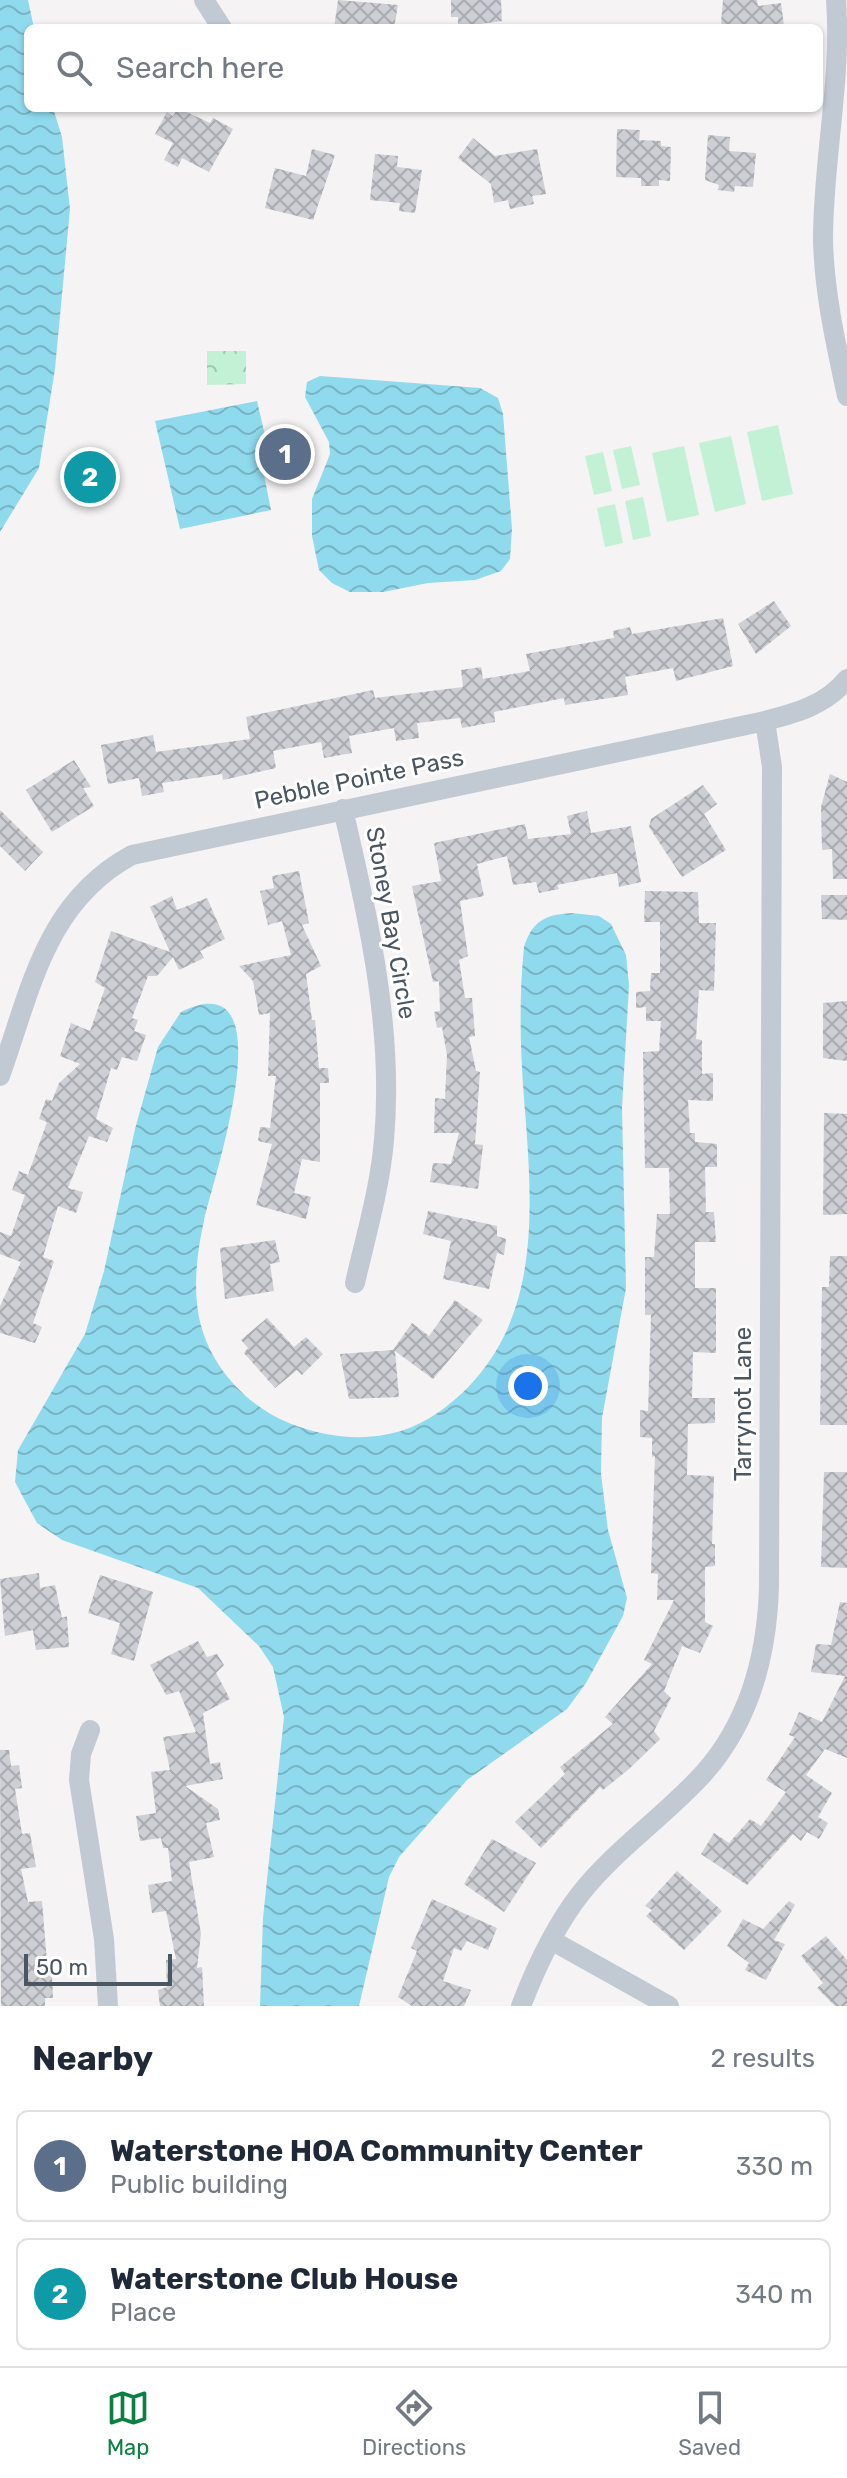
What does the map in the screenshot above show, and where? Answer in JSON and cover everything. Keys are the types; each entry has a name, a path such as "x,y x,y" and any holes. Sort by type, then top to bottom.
{"street":[{"path":"204,0 219,24"},
{"path":"836,0 823,237 825,269 847,396"},
{"name":"Pebble Pointe Pass","path":"0,1076 52,934 71,903 104,872 132,855 765,721 808,708 833,693 847,679"},
{"name":"Tarrynot Lane","path":"521,2006 551,1940 579,1895 714,1760 744,1711 764,1649 769,1587 772,798 771,745 765,721"},
{"name":"Stoney Bay Circle","path":"343,809 375,956 386,1043 380,1180 355,1283"},
{"path":"90,1730 81,1754 79,1780 104,1939 108,2006"},
{"path":"551,1940 669,2006"}],"green space":[{"path":"207,351 246,351 246,384 207,385"},
{"path":"778,425 793,494 762,501 747,432"},
{"path":"731,436 746,504 715,512 699,443"},
{"path":"631,446 640,485 622,489 613,450"},
{"path":"684,446 699,515 667,522 652,453"},
{"path":"603,452 612,491 594,495 585,456"},
{"path":"643,497 651,536 633,540 625,501"},
{"path":"615,504 623,543 605,547 597,508"}],"water":[{"path":"0,0 28,0 33,24 24,24 24,112 54,112 62,137 70,209 55,369 39,468 0,532"},
{"path":"320,376 480,388 498,398 503,414 512,529 510,559 501,571 475,580 428,583 383,592 350,592 332,583 319,570 312,536 312,499 330,454 329,442 305,397 307,382"},
{"path":"257,401 274,474 264,475 271,510 180,529 155,421"},
{"path":"554,915 599,916 611,924 626,955 629,985 622,1108 626,1288 602,1418 601,1474 608,1530 627,1598 623,1616 586,1683 567,1709 467,1780 399,1857 389,1877 359,2006 260,2006 263,1918 284,1717 273,1667 259,1646 198,1588 62,1540 37,1523 15,1482 18,1450 85,1334 104,1271 135,1129 158,1047 181,1012 214,1004 232,1017 238,1045 229,1125 204,1221 197,1269 199,1317 220,1367 244,1394 273,1415 308,1430 347,1437 385,1435 422,1422 439,1412 473,1381 498,1347 515,1310 525,1270 529,1185 521,1041 524,947 541,921"}],"building":[{"path":"338,0 398,5 395,24 335,24"},
{"path":"451,0 501,0 502,21 458,24 458,17 451,17"},
{"path":"723,0 757,0 758,6 781,3 784,24 721,23"},
{"path":"167,112 173,116 176,112 187,112 210,123 213,118 233,129 209,172 182,158 178,167 164,160 173,143 155,134"},
{"path":"617,129 640,130 639,140 661,141 661,146 671,147 670,181 659,180 659,186 641,186 641,178 616,177"},
{"path":"708,135 730,137 729,151 756,153 753,187 735,186 734,192 718,190 719,185 705,180"},
{"path":"473,138 495,156 537,149 546,194 532,196 534,204 510,209 508,200 494,203 491,184 458,158"},
{"path":"312,149 335,155 313,220 265,208 275,168 306,176"},
{"path":"375,154 398,156 397,167 422,170 415,213 399,211 400,203 370,200"},
{"path":"297,436 304,465 273,471 267,442"},
{"path":"83,449 102,456 109,492 95,502 77,496 70,461"},
{"path":"774,601 791,626 756,654 738,624"},
{"path":"723,618 733,666 676,681 673,668 625,677 628,695 565,705 564,698 494,712 495,722 462,728 460,718 417,723 419,738 396,741 394,728 349,736 352,753 324,758 321,742 273,751 276,768 223,780 222,774 162,783 164,792 142,796 139,778 108,784 101,745 153,735 156,752 250,739 246,717 373,690 375,698 463,687 461,670 481,667 483,679 530,671 526,654 614,638 613,631 630,627 632,634"},
{"path":"74,760 91,787 83,788 94,806 52,832 26,790"},
{"path":"830,774 847,782 847,879 833,879 832,849 822,850 821,807"},
{"path":"703,785 717,804 704,814 726,850 682,877 649,827 651,819"},
{"path":"0,810 43,852 25,871 0,846"},
{"path":"587,811 591,833 631,826 641,882 619,887 617,873 557,885 559,889 539,893 536,882 513,885 507,856 477,864 484,896 460,901 468,956 459,960 465,998 472,998 475,1036 469,1037 476,1071 480,1072 475,1144 483,1145 478,1189 430,1182 433,1163 451,1164 459,1133 434,1133 435,1098 445,1099 447,1055 442,1027 437,1028 434,1012 440,1011 439,981 433,982 412,886 441,881 434,843 525,824 528,839 571,834 567,816"},
{"path":"299,871 309,923 302,925 321,966 306,974 312,1020 315,1020 319,1068 328,1068 329,1083 320,1083 320,1162 302,1159 294,1193 311,1197 306,1219 256,1205 272,1144 258,1141 260,1127 270,1128 276,1076 268,1076 270,1013 259,1015 253,981 239,966 291,955 282,921 268,925 260,891 274,888 272,876"},
{"path":"645,891 698,892 699,923 716,923 714,991 699,990 696,1039 702,1040 702,1074 713,1073 713,1101 688,1100 690,1133 695,1133 695,1142 717,1144 717,1167 705,1167 706,1212 714,1212 716,1242 695,1242 695,1288 716,1288 716,1353 693,1352 692,1398 715,1398 715,1423 688,1424 687,1475 714,1476 712,1544 715,1544 715,1566 705,1567 705,1622 713,1626 700,1653 682,1646 664,1691 671,1698 654,1731 660,1739 603,1790 600,1787 541,1848 515,1822 565,1774 560,1767 613,1724 605,1717 652,1664 644,1660 674,1600 657,1600 658,1574 651,1573 655,1456 652,1457 652,1438 640,1437 640,1410 648,1411 651,1315 645,1315 645,1257 654,1257 657,1214 670,1214 669,1168 645,1168 643,1052 659,1051 661,1021 646,1021 646,1007 636,1008 636,992 650,991 651,973 660,973 660,922 644,922"},
{"path":"821,895 847,895 847,920 822,919"},
{"path":"172,896 177,910 207,898 225,939 200,951 204,958 179,970 173,957 157,976 148,976 132,1018 138,1020 134,1031 146,1035 137,1061 122,1057 117,1070 111,1068 96,1119 113,1128 107,1142 89,1136 68,1188 83,1192 76,1213 58,1206 43,1257 54,1261 33,1323 42,1327 35,1343 0,1333 0,1306 21,1262 0,1254 0,1232 11,1236 25,1195 12,1190 19,1171 28,1175 47,1122 39,1119 46,1099 52,1101 59,1083 80,1064 60,1056 71,1023 90,1031 105,988 95,982 111,931 170,952 150,907"},
{"path":"847,1001 847,1061 823,1058 823,1003"},
{"path":"824,1113 847,1114 847,1214 823,1215"},
{"path":"428,1211 497,1226 497,1236 506,1239 504,1255 497,1253 489,1289 443,1279 451,1241 423,1234"},
{"path":"275,1240 280,1262 270,1264 274,1291 225,1299 220,1248"},
{"path":"830,1256 847,1256 847,1425 820,1425 822,1287 829,1287"},
{"path":"455,1300 483,1320 433,1379 395,1351 399,1397 349,1399 340,1354 393,1350 412,1323 429,1336"},
{"path":"267,1318 294,1347 306,1337 323,1354 302,1375 297,1370 275,1388 244,1353 248,1348 241,1340"},
{"path":"824,1472 847,1472 847,1568 821,1567"},
{"path":"39,1573 40,1588 55,1585 62,1618 67,1616 69,1647 36,1650 33,1630 5,1636 0,1579"},
{"path":"100,1575 153,1592 134,1661 111,1654 120,1623 88,1613"},
{"path":"840,1602 847,1603 847,1758 825,1749 806,1775 832,1793 818,1817 828,1823 819,1839 807,1832 801,1841 793,1834 747,1885 701,1854 714,1833 729,1843 750,1819 761,1826 786,1792 766,1780 795,1737 789,1735 799,1712 822,1722 845,1676 811,1672 816,1644 831,1645"},
{"path":"198,1641 207,1657 217,1654 224,1665 216,1673 230,1699 203,1713 210,1764 220,1762 223,1779 185,1786 218,1809 220,1820 206,1823 214,1857 189,1862 201,1934 197,1968 202,1967 204,2006 160,2006 158,1990 167,1987 166,1960 176,1959 166,1911 152,1913 148,1885 172,1881 168,1848 163,1848 161,1838 140,1841 136,1816 156,1813 151,1772 170,1770 163,1737 196,1732 179,1691 166,1695 150,1665"},
{"path":"0,1750 9,1750 11,1766 19,1765 22,1788 15,1789 22,1834 30,1833 36,1867 21,1869 28,1902 42,1901 48,1975 52,1976 53,1998 45,1998 45,2006 1,2006"},
{"path":"492,1839 536,1863 504,1912 464,1884"},
{"path":"677,1871 722,1911 684,1950 646,1916 652,1910 645,1906"},
{"path":"432,1899 497,1928 488,1950 467,1941 461,1951 454,1948 443,1981 471,1990 464,2006 412,2006 398,1997 417,1951 411,1948"},
{"path":"789,1901 795,1905 774,1940 785,1944 766,1980 745,1970 749,1963 727,1946 743,1919 763,1929"},
{"path":"826,1936 847,1960 847,2006 835,2006 817,1988 823,1983 801,1956"}],"place":[{"name":"Waterstone HOA Community Center","path":"285,454"},
{"name":"Waterstone Club House","path":"90,477"}]}
